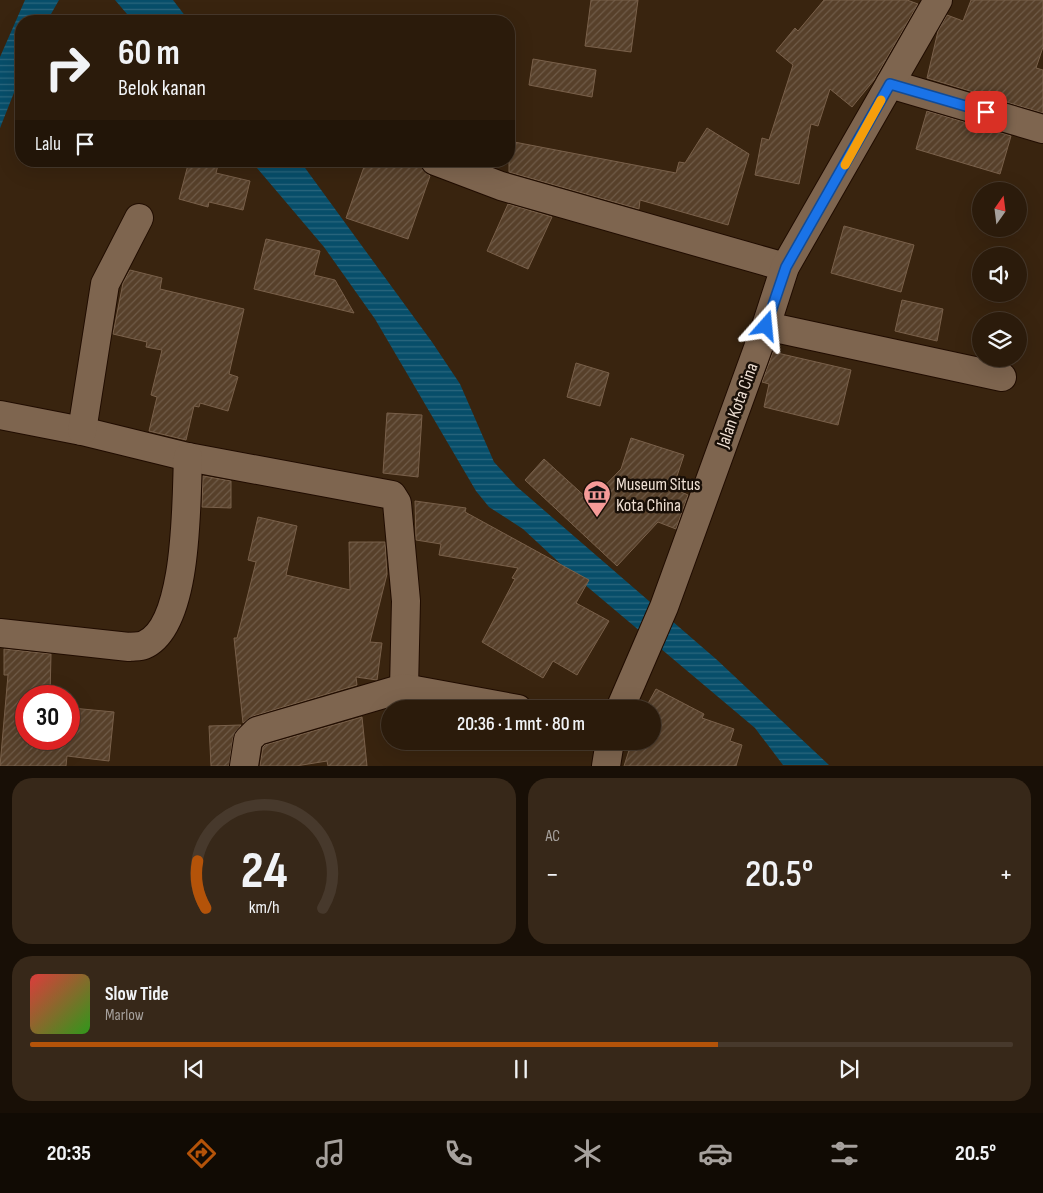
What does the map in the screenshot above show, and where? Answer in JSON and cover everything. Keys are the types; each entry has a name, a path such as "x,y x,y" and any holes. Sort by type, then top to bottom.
{"street":[{"name":"Jalan Kota Cina","path":"624,700 664,607 786,267 938,0"},
{"path":"890,84 1043,129"},
{"path":"451,167 501,186 786,267"},
{"path":"82,431 105,284 139,218"},
{"path":"766,326 1002,377"},
{"path":"0,415 82,431 188,457 392,495 397,503 406,601 404,688"},
{"path":"0,633 129,646 147,644 166,623 176,599 182,559 188,457"},
{"path":"244,766 248,740 256,731 404,688 469,700"},
{"path":"606,766 609,750"}],"water":[{"path":"25,0 59,0 50,15 18,15"},
{"path":"115,0 173,0 184,15 128,15"},
{"path":"15,23 15,90 0,128 0,57"},
{"path":"256,167 304,167 432,342 460,384 494,462 516,486 716,659 829,765 783,765 755,728 565,568 523,529 489,507 476,491 375,319 324,247"}],"building":[{"path":"591,0 638,0 631,52 585,46"},
{"path":"824,0 907,0 918,4 874,80 852,107 830,89 818,126 811,124 799,184 755,175 762,138 769,140 793,65 776,51 795,28 798,31"},
{"path":"971,0 1043,0 1043,47 1036,68 1043,70 1043,113 927,78 938,31 947,15 963,21"},
{"path":"533,59 596,70 592,97 529,85"},
{"path":"927,111 1011,136 1000,174 916,149"},
{"path":"707,128 749,154 728,225 640,200 639,209 509,172 509,167 515,167 515,142 676,173 679,162 685,163"},
{"path":"187,167 218,167 216,173 250,181 243,210 209,202 208,207 179,199"},
{"path":"364,167 422,167 430,176 408,239 346,218"},
{"path":"508,204 552,217 528,269 487,251"},
{"path":"844,226 914,245 901,292 831,273"},
{"path":"266,239 320,251 314,275 335,280 354,313 254,289"},
{"path":"130,270 162,278 160,289 244,309 229,374 238,377 228,411 200,403 199,407 194,406 186,440 149,431 157,397 151,395 162,350 146,347 147,342 113,334 123,283"},
{"path":"902,300 943,309 937,341 895,331"},
{"path":"773,352 851,370 838,425 764,407 769,384 762,382"},
{"path":"576,363 609,373 600,406 567,397"},
{"path":"387,413 422,415 418,477 383,473"},
{"path":"631,438 684,455 673,488 688,495 676,529 658,522 617,566 525,480 544,459 590,501 621,469"},
{"path":"203,476 231,481 231,508 202,507"},
{"path":"415,501 466,508 465,512 589,580 576,603 609,621 577,675 553,661 543,678 482,642 515,579 512,578 518,568 439,555 441,544 416,540"},
{"path":"258,517 297,526 286,575 350,590 349,542 385,542 387,574 370,642 382,643 377,680 356,677 357,685 253,716 243,723 234,638 237,638 256,562 248,560"},
{"path":"4,649 51,654 50,685 15,685 15,750 80,750 80,709 114,712 109,761 67,756 66,766 0,766 8,675 4,675"},
{"path":"656,689 704,714 702,718 734,729 730,741 742,745 736,766 624,766 629,750 661,750 661,700 650,700"},
{"path":"362,717 367,766 328,766 327,761 296,766 260,766 265,745"},
{"path":"241,725 233,738 229,766 211,766 209,726"}],"slow traffic":[{"path":"845,165 881,100"}],"place":[{"name":"Museum Situs Kota China","path":"597,518"}],"route":[{"path":"766,326 786,267 890,84 986,112"}]}
